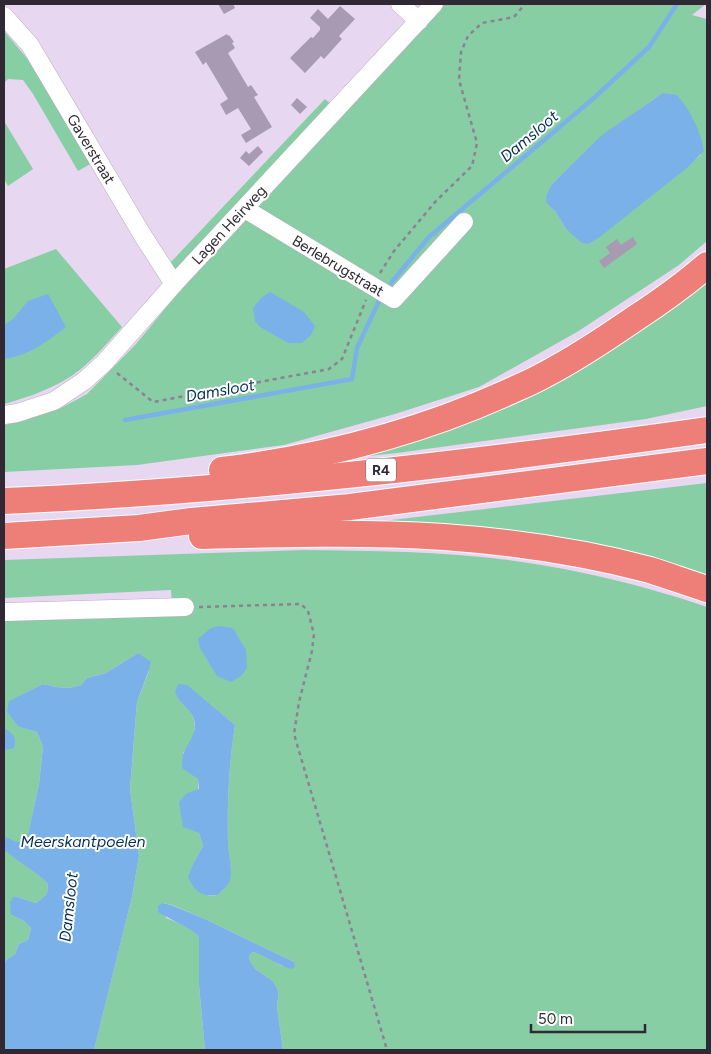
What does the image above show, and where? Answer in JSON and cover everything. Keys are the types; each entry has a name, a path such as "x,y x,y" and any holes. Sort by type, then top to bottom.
{"highway":[{"path":"54,499 136,480 253,466 319,454 379,439 467,410 544,376 614,333 683,286 707,265"},
{"name":"R4","path":"4,501 206,489 591,446 707,430"},
{"name":"R4","path":"4,536 139,528 191,521 350,506 707,461"},
{"path":"139,528 180,536 336,533 446,537 557,551 610,561 649,570 707,589"}],"street":[{"path":"400,4 419,21"},
{"name":"Lagen Heirweg","path":"4,415 17,413 54,401 84,381 104,363 174,284 434,4"},
{"name":"Gaverstraat","path":"4,16 30,45 143,236 174,284"},
{"name":"Berlebrugstraat","path":"245,209 394,299 464,222"},
{"path":"4,612 185,607"}],"path":[{"path":"383,268 394,251 436,201 472,166 477,144 460,80 462,52 468,36 482,23 514,17 524,4"},
{"path":"104,363 153,402 329,369 342,359 379,290"},
{"path":"185,607 301,604 308,611 314,634 294,734 387,1050"}],"green space":[{"path":"444,4 706,4 692,15 707,19 707,241 679,265 577,332 479,387 395,414 284,445 137,465 4,472 4,425 23,421 63,407 87,394 136,344 178,293 424,28","holes":["662,93 693,119 697,130 701,155 589,244 566,229 555,211 547,204 551,185 604,134"]},
{"path":"4,31 30,62 94,162 78,171 23,80 8,79 4,83"},
{"path":"325,99 333,106 177,275 170,263"},
{"path":"4,121 33,169 8,186 4,179"},
{"path":"56,249 122,327 96,355 73,375 43,391 4,404 4,269"},
{"path":"707,277 707,406 646,419 397,453 329,460 379,448"},
{"path":"707,483 707,578 349,525"},
{"path":"303,550 436,553 489,558 564,569 660,592 707,607 707,1050 283,1050 277,1007 278,991 272,981 254,967 249,956 253,952 264,955 282,966 294,962 205,919 163,903 166,918 189,927 199,936 199,985 205,1050 94,1050 132,897 139,856 130,789 137,702 149,671 138,653 106,673 87,678 81,685 70,688 43,684 10,701 19,727 37,732 43,747 39,784 26,845 14,842 4,836 4,620 173,616 171,590 4,598 4,560","holes":["175,692 208,703 235,725 228,798 230,875 227,884 221,892 218,895 209,896 194,862 203,846 199,833 198,779 183,753 189,745 195,726 192,715"]},
{"path":"6,850 48,884 47,894 36,903 14,896 11,915 24,921 31,928 28,940 19,944 15,954 6,960 4,966 4,851"}],"water":[{"path":"662,93 677,95 682,101 698,128 704,151 688,167 601,236 589,244 582,243 566,229 555,211 547,204 546,197 551,185 603,134"},
{"path":"270,292 304,312 315,326 311,335 302,343 288,343 260,327 255,321 253,308 261,298"},
{"path":"48,294 66,327 30,351 4,359 4,325 13,319 28,301"},
{"path":"219,626 233,628 246,650 247,668 241,676 231,682 217,676 200,648 198,639 211,628"},
{"name":"Meerskantpoelen","path":"138,653 151,662 137,702 130,789 139,856 132,897 94,1050 4,1050 4,966 6,960 15,954 19,944 28,940 31,928 24,921 11,915 10,902 14,896 36,903 47,894 48,884 4,851 4,836 26,844 39,784 43,747 37,732 19,727 7,712 9,701 43,684 70,688 81,685 87,678 106,673"},
{"name":"Meerskantpoelen","path":"178,684 187,685 235,725 228,798 228,841 231,875 228,884 218,895 207,895 199,892 188,877 203,846 199,833 183,827 179,802 187,793 199,789 198,779 182,768 183,754 195,730 195,725 192,715 175,692"},
{"path":"4,728 14,736 14,748 4,750"},
{"path":"163,903 205,919 294,962 295,967 291,969 253,952 249,956 254,967 276,985 283,1050 205,1050 199,985 199,936 189,928 158,912 158,906"}],"building":[{"path":"218,4 233,4 235,8 224,14"},
{"path":"340,6 355,19 339,36 342,39 324,59 321,56 305,73 290,58 320,30 320,27 310,18 318,9 328,19"},
{"path":"227,34 234,42 232,43 235,48 228,53 248,87 251,85 258,95 254,97 272,127 246,143 241,135 251,129 238,108 226,115 220,104 228,99 206,62 203,65 195,52"},
{"path":"297,98 307,107 300,114 291,105"},
{"path":"258,146 263,152 249,166 240,158 246,151 249,154"},
{"path":"633,237 637,244 604,268 599,261 610,253 606,247 617,239 621,245"}],"waterway":[{"name":"Damsloot","path":"391,283 429,237 594,98 649,47 677,4"},
{"name":"Damsloot","path":"125,420 352,379 357,348 380,299"}]}
